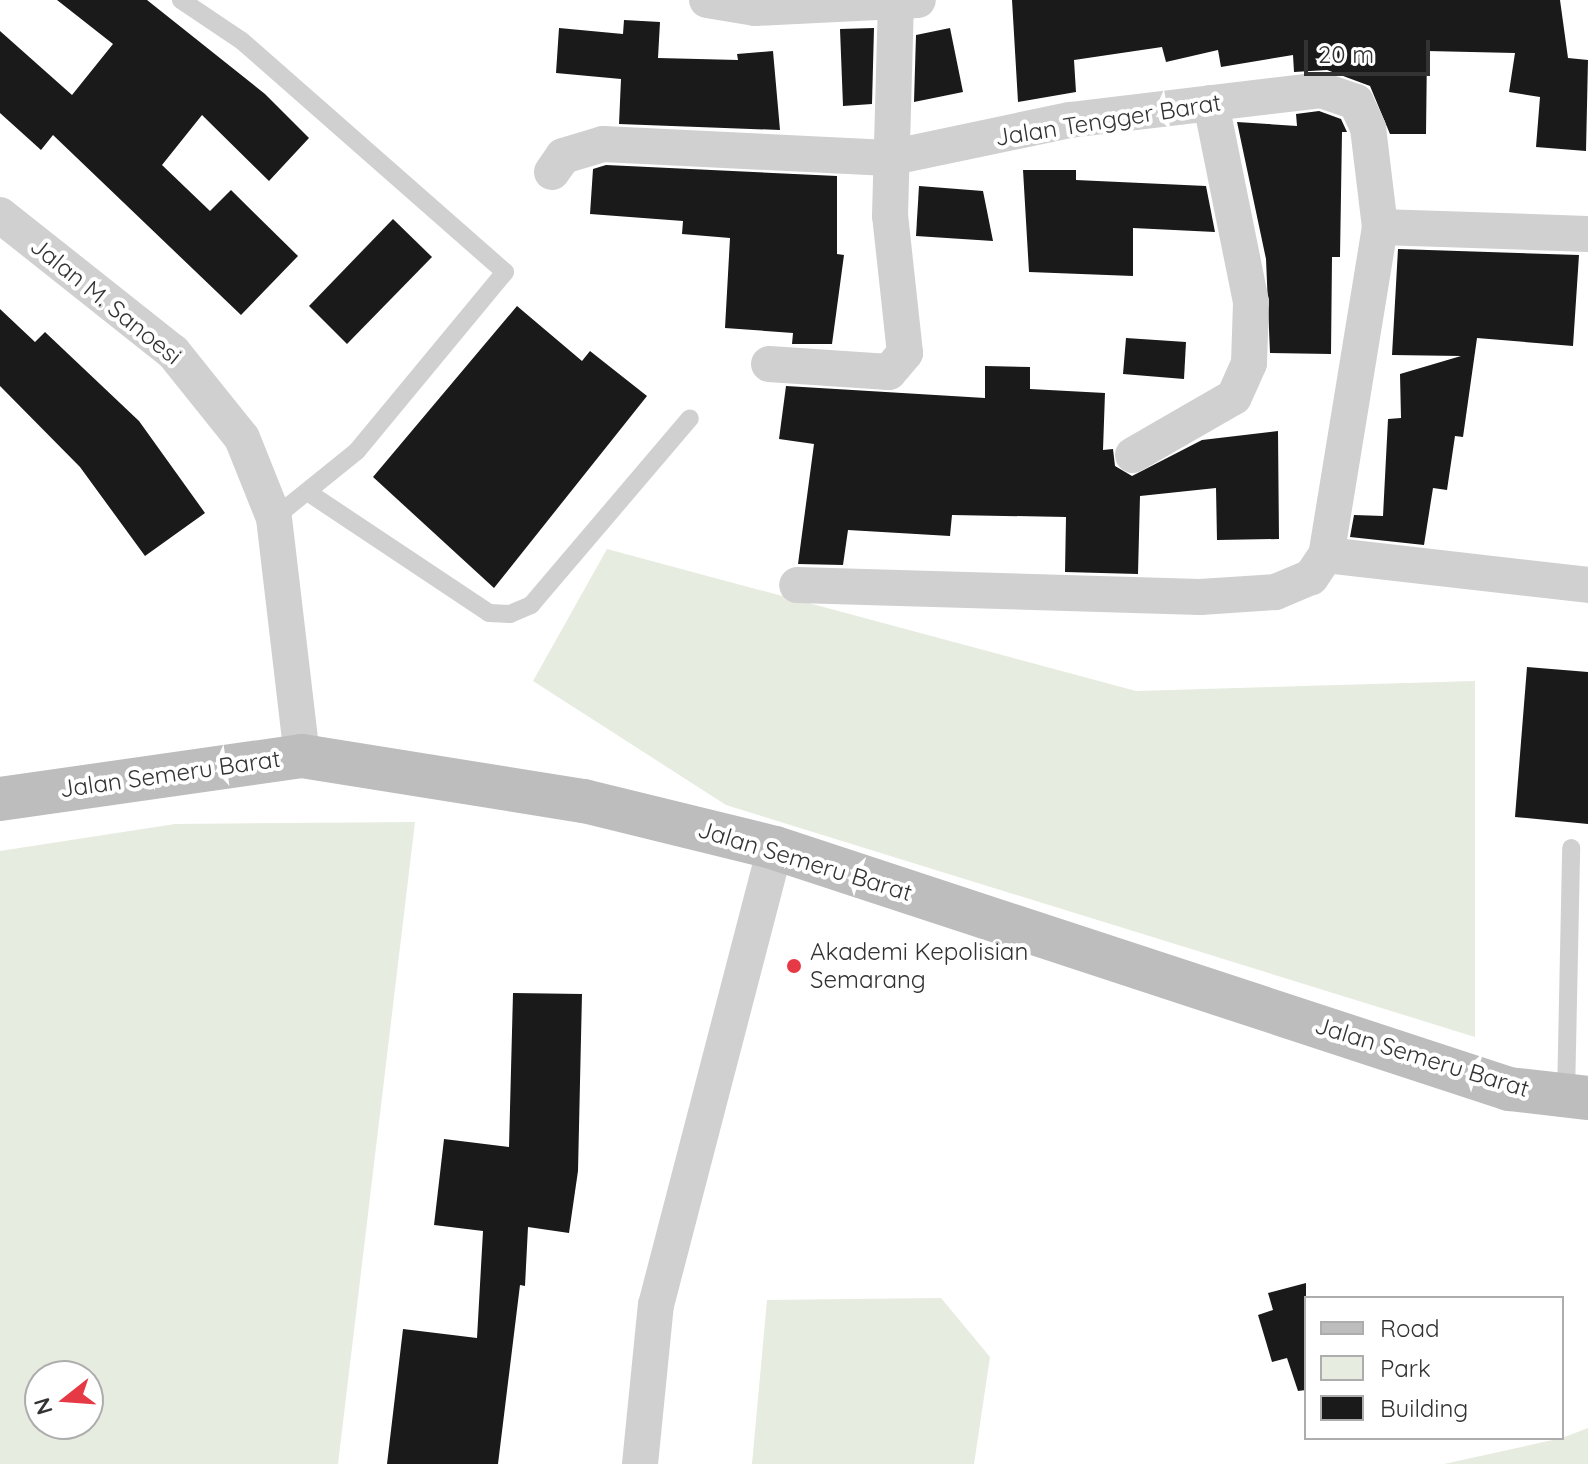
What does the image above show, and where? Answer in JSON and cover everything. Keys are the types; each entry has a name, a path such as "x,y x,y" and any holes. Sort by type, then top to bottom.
{"street":[{"path":"707,0 755,8 903,2 897,103 889,158 905,353 899,367 889,372 769,364"},
{"name":"Jalan Tengger Barat","path":"552,172 563,156 603,144 889,158 1070,120 1211,103 1321,90 1356,102 1368,128 1380,227 1326,555"},
{"path":"1133,455 1234,397 1249,363 1251,302 1211,103"},
{"name":"Jalan M. Sanoesi","path":"0,215 173,352 209,391 242,438 274,518 302,756"},
{"path":"1380,227 1588,234"},
{"path":"797,585 1200,597 1294,588 1311,577 1326,555 1588,585"},
{"name":"Jalan Semeru Barat","path":"0,799 302,756 584,801 775,848 1509,1089 1577,1097"},
{"path":"640,1464 656,1305 775,848"}],"lane":[{"path":"181,0 242,41 505,272 357,451 309,493 274,518"},
{"path":"309,493 489,613 510,614 531,605 690,418"},
{"path":"1571,848 1577,1097"}],"green space":[{"path":"607,549 1136,691 1475,681 1475,1037 726,805 533,681"},
{"path":"415,822 338,1464 0,1464 0,851 175,824"},
{"path":"941,1298 990,1357 974,1464 752,1464 767,1300"},
{"path":"1588,1428 1588,1464 1444,1464 1564,1440 1564,1437"}],"building":[{"path":"57,0 147,0 265,94 309,138 269,181 202,115 162,165 210,211 231,190 298,256 241,315 53,135 41,150 0,113 0,31 72,95 113,44"},
{"path":"1012,0 1560,0 1568,58 1588,60 1586,151 1536,147 1540,97 1509,92 1515,53 1427,51 1426,134 1390,134 1370,86 1327,70 1294,72 1293,55 1221,67 1218,50 1166,62 1162,47 1074,60 1076,92 1018,102"},
{"path":"624,20 660,22 658,58 738,60 737,54 773,51 780,130 619,124 621,79 556,73 559,28 623,34"},
{"path":"874,28 872,104 843,106 840,29"},
{"path":"950,28 963,92 914,102 916,35"},
{"path":"1319,111 1341,119 1347,132 1342,132 1340,257 1332,257 1331,354 1270,353 1266,259 1237,122 1297,126 1296,114"},
{"path":"606,165 837,176 837,254 844,255 832,344 792,344 793,333 725,328 730,238 682,234 683,221 590,214 593,169"},
{"path":"1023,170 1076,170 1076,180 1206,186 1215,232 1133,228 1133,276 1029,272"},
{"path":"919,186 983,191 993,241 916,236"},
{"path":"393,219 432,257 347,344 309,306"},
{"path":"1398,249 1579,255 1573,346 1477,338 1463,437 1455,436 1447,490 1433,488 1424,545 1350,537 1354,515 1383,516 1388,419 1401,418 1400,374 1461,356 1392,355"},
{"path":"517,306 582,361 590,351 647,396 494,588 373,477"},
{"path":"0,309 35,342 45,332 139,421 205,513 145,556 80,467 0,386"},
{"path":"1126,338 1186,342 1184,379 1123,374"},
{"path":"985,366 1030,367 1030,389 1105,393 1103,450 1113,449 1115,466 1132,476 1202,440 1278,431 1279,539 1217,540 1216,488 1140,496 1138,574 1065,572 1066,517 952,515 950,536 848,530 843,565 798,564 814,444 779,439 786,386 985,398"},
{"path":"1527,667 1588,672 1588,824 1515,817"},
{"path":"513,993 582,994 578,1171 569,1233 528,1227 525,1286 520,1285 498,1464 387,1464 403,1329 477,1338 483,1231 434,1225 444,1139 509,1147"},
{"path":"1306,1283 1304,1390 1298,1391 1287,1358 1272,1362 1258,1315 1273,1310 1268,1293"}],"place":[{"name":"Akademi Kepolisian Semarang","path":"794,966"}]}
